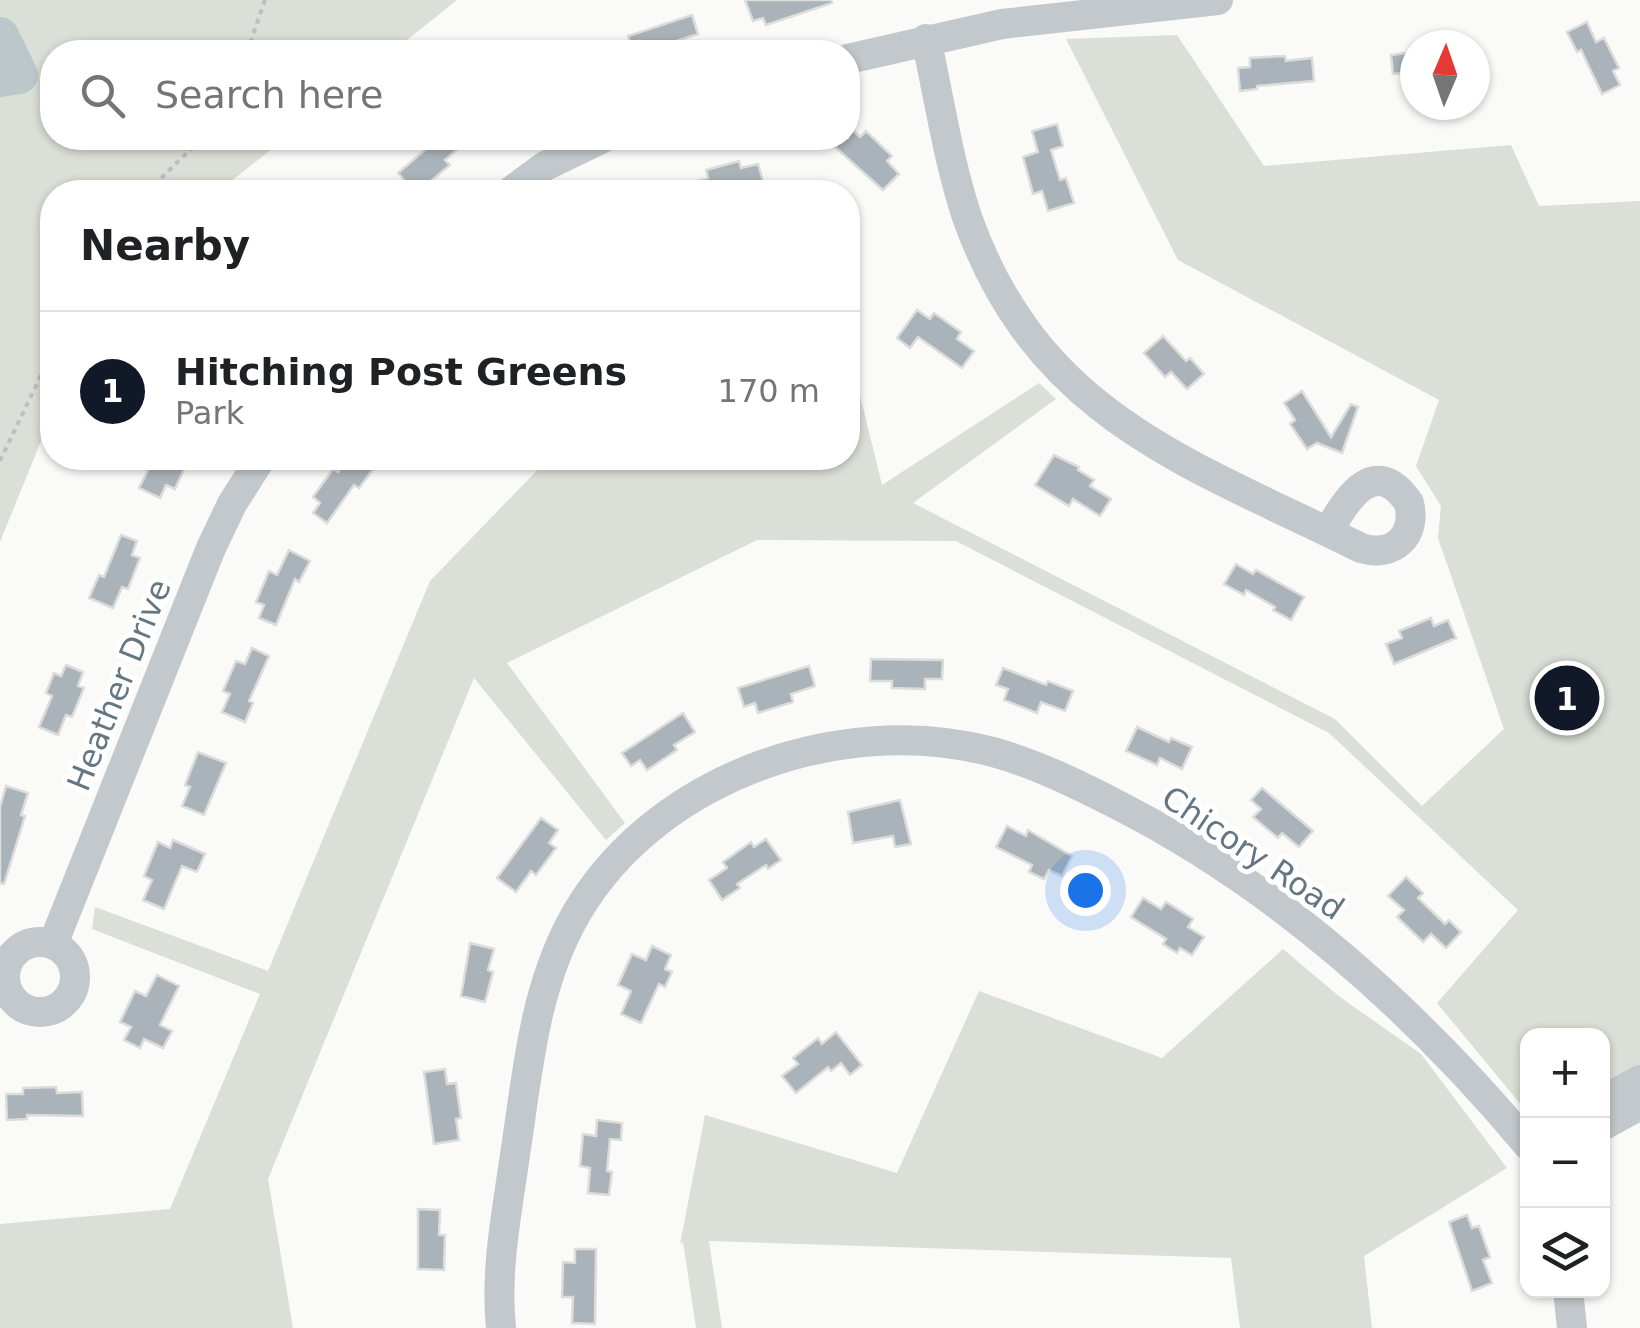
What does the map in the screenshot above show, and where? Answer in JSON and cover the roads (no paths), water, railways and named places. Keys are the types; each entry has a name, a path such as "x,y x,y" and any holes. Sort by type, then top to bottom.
{"street":[{"path":"860,56 1040,18 1218,0"},
{"path":"926,39 966,213 998,288 1028,336 1072,385 1127,429 1328,532"},
{"path":"526,180 578,150"},
{"name":"Heather Drive","path":"53,944 211,548 253,470"},
{"name":"Chicory Road","path":"501,1328 502,1246 531,1047 552,966 570,925 615,861 661,821 734,778 782,758 835,745 922,740 994,752 1046,770 1196,848 1301,924 1422,1026 1520,1135"},
{"path":"1610,1097 1640,1080"},
{"path":"1610,1122 1640,1105"},
{"path":"1569,1298 1572,1328"}],"waterway":[{"path":"0,36 19,75 0,78"}],"place":[{"name":"Hitching Post Greens","path":"1567,698"}]}
